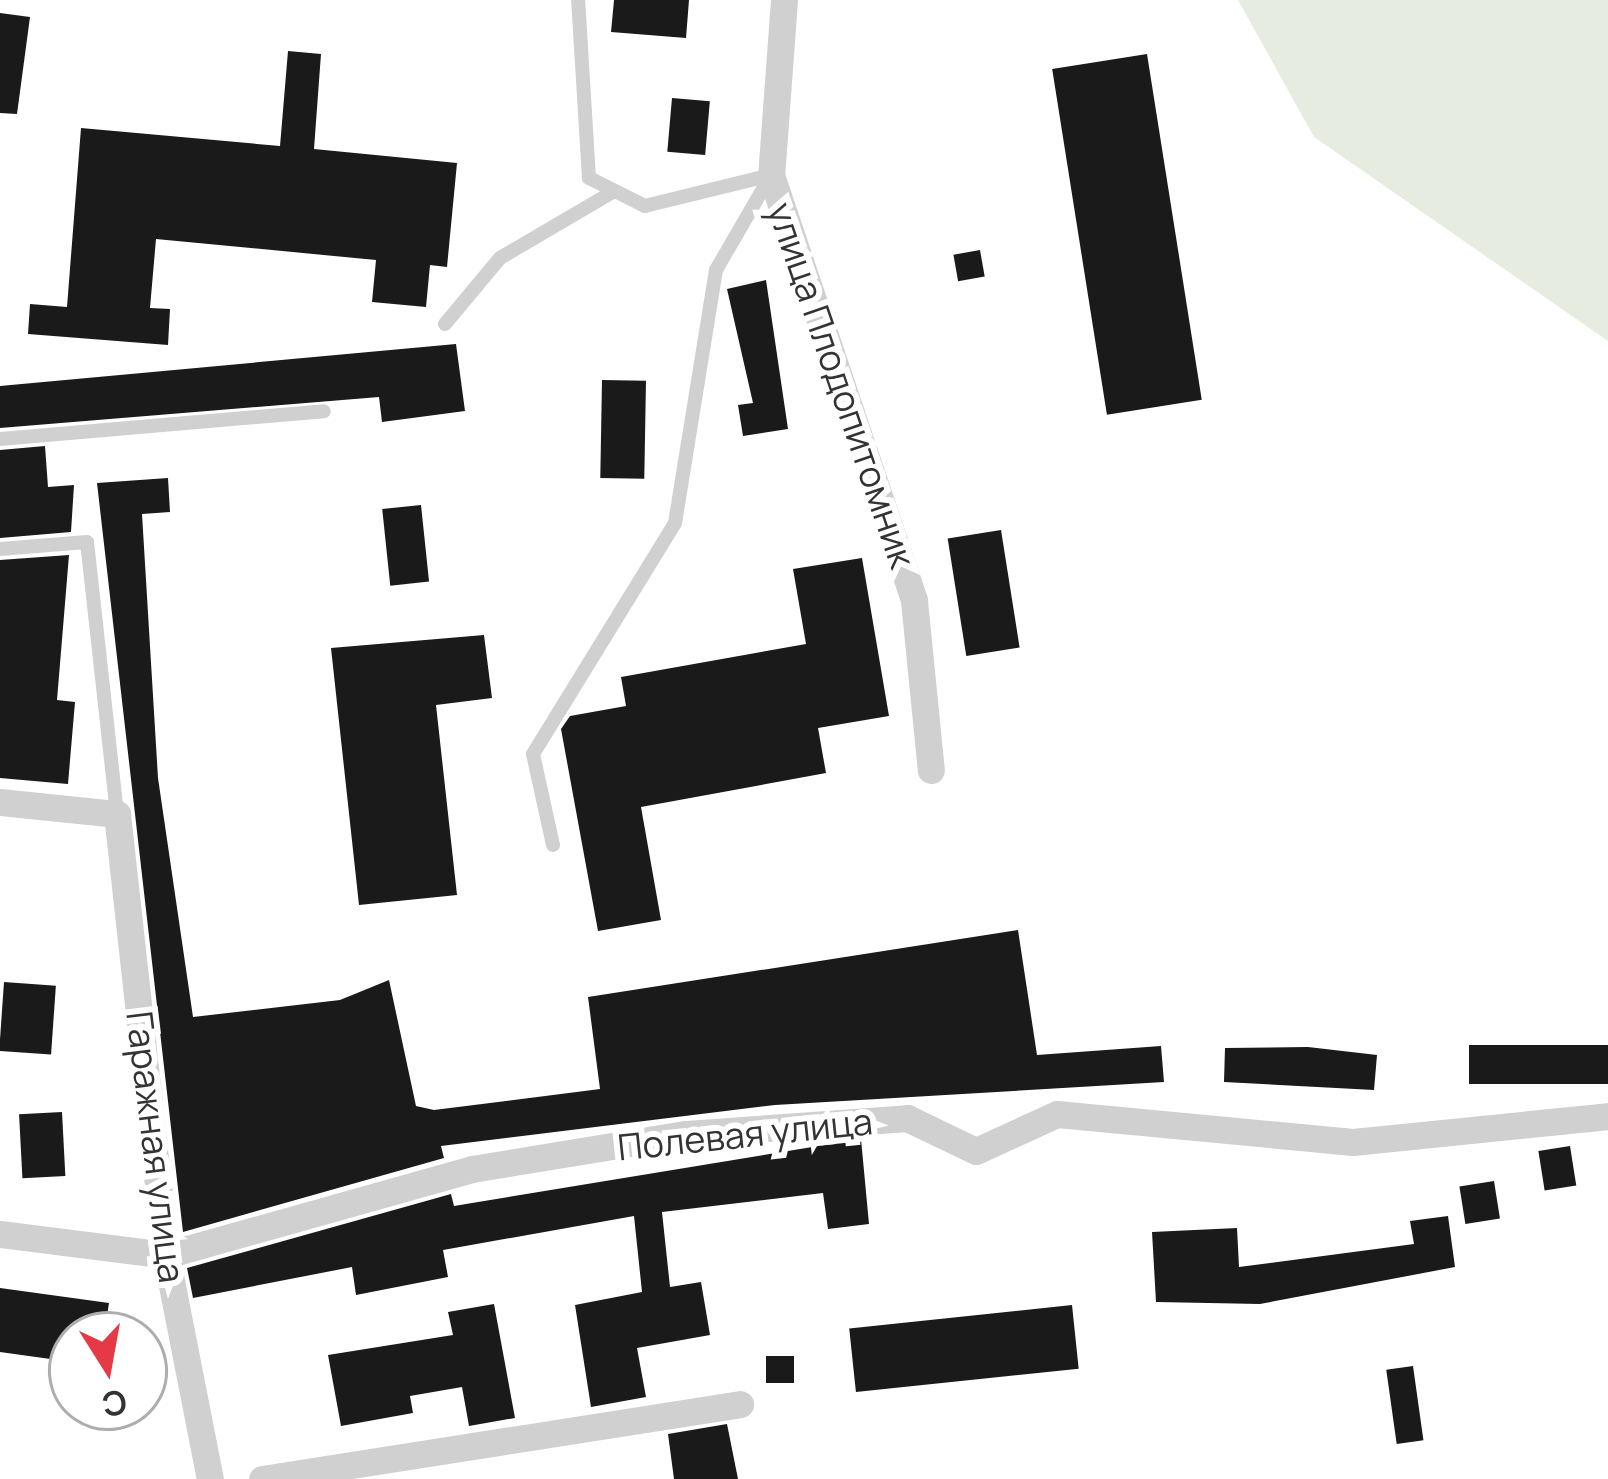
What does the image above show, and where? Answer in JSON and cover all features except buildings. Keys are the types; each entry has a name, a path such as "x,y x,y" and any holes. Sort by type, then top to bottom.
{"street":[{"name":"улица Плодопитомник","path":"784,0 771,175 914,601 931,770"},
{"path":"0,802 117,814"},
{"name":"Гаражная улица","path":"117,814 166,1255 210,1479"},
{"name":"Полевая улица","path":"166,1255 472,1168 686,1135 907,1118 976,1151 1057,1114 1353,1142 1608,1116"},
{"path":"0,1234 166,1255"},
{"path":"262,1479 740,1404"}],"lane":[{"path":"578,0 590,178 645,206 771,175"},
{"path":"553,845 533,754 675,523 716,270 771,175"},
{"path":"445,323 500,258 614,191"},
{"path":"0,439 325,411"},
{"path":"0,549 87,542 117,814"}],"shaded area":[{"path":"1238,0 1608,0 1608,341 1314,137"}]}
